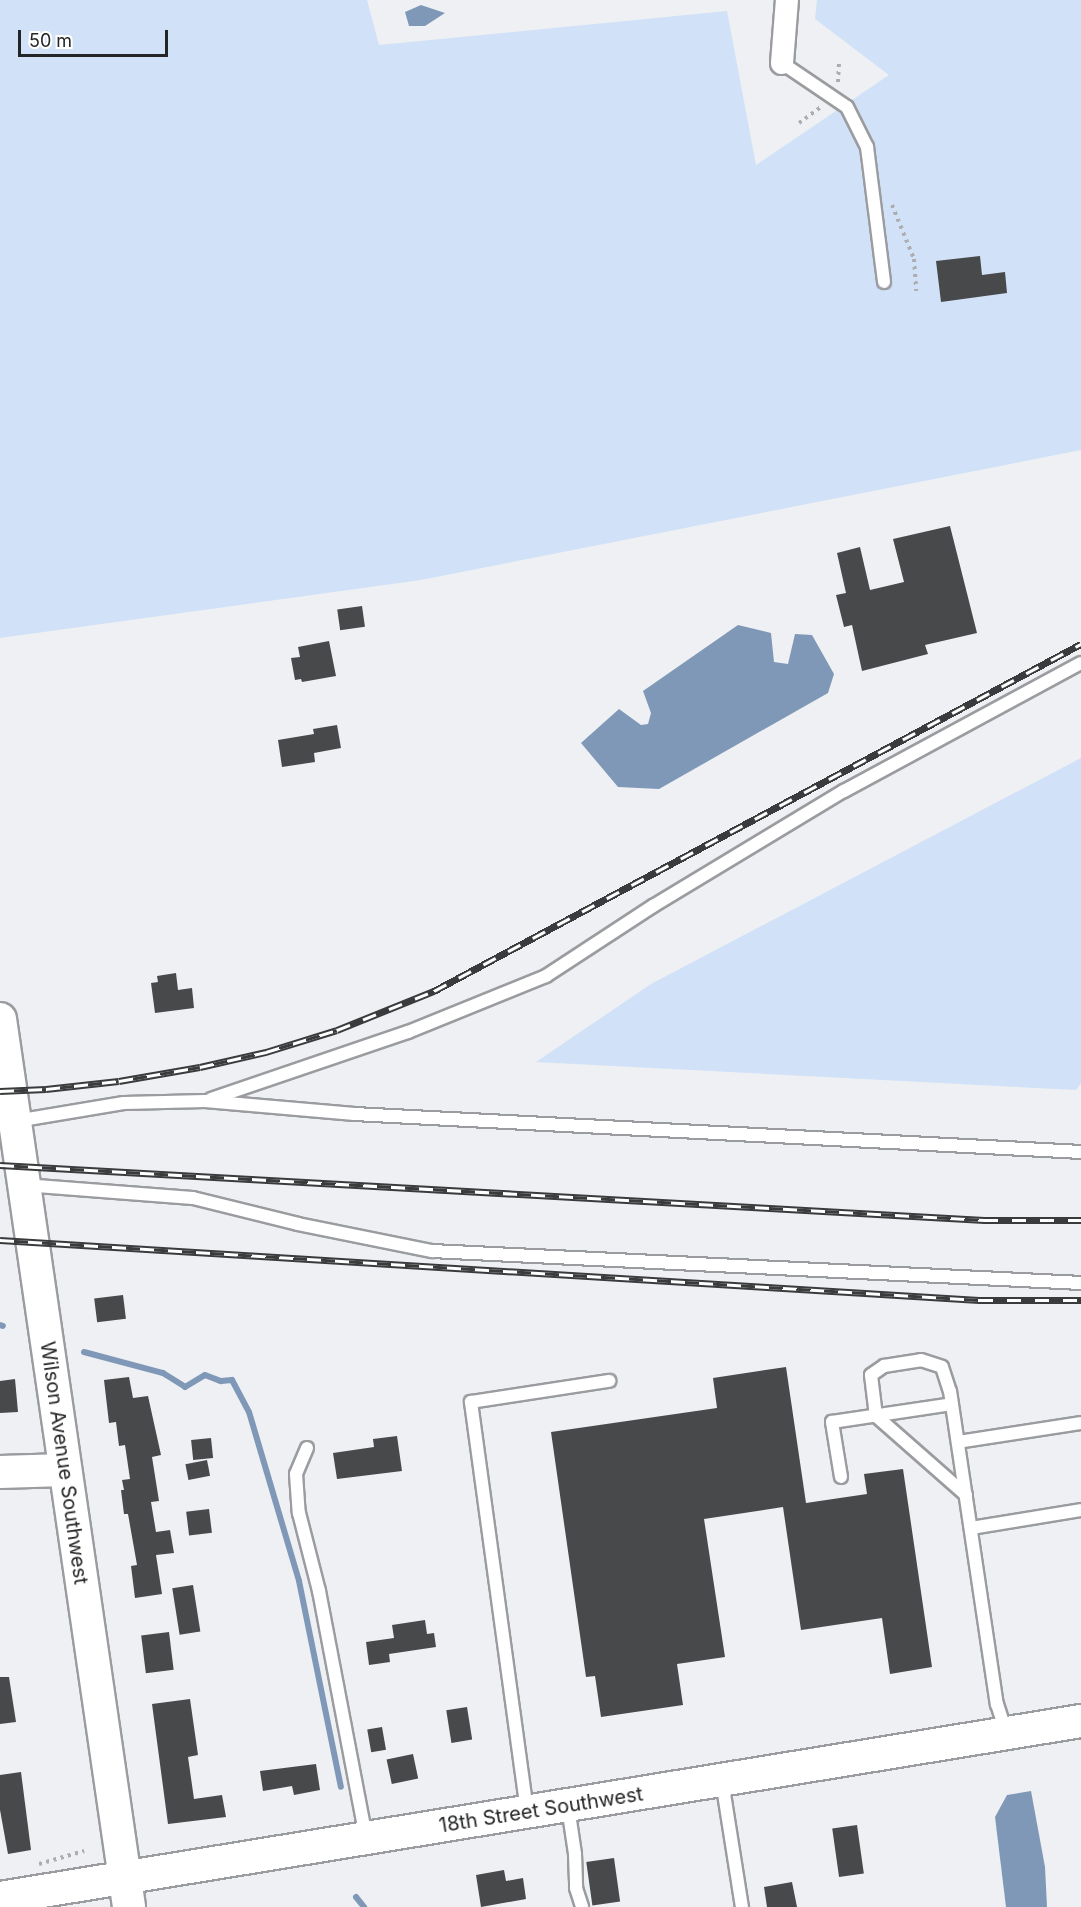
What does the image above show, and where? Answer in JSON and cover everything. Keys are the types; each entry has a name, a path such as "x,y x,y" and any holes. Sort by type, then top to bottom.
{"street":[{"path":"783,63 787,0"},
{"name":"Wilson Avenue Southwest","path":"0,1019 127,1893"},
{"path":"0,1472 65,1470"},
{"name":"18th Street Southwest","path":"0,1898 127,1893 366,1839 1081,1721"}],"lane":[{"path":"783,63 847,107 867,147 884,282"},
{"path":"205,1101 408,1032 546,976 653,906 844,791 1081,663"},
{"path":"14,1121 124,1103 205,1101 354,1114 1081,1152"},
{"path":"24,1185 193,1198 298,1224 432,1251 1081,1283"},
{"path":"966,1495 876,1416 871,1375 884,1366 912,1361 921,1360 942,1367 952,1404 966,1495 971,1528 997,1704 1007,1733"},
{"path":"527,1812 471,1401 609,1381"},
{"path":"841,1477 832,1422 952,1404"},
{"path":"958,1443 1081,1423"},
{"path":"308,1448 296,1474 300,1513 319,1591 366,1839"},
{"path":"971,1528 1081,1510"},
{"path":"722,1780 742,1907"},
{"path":"567,1806 575,1854 576,1888 582,1907"}],"path":[{"path":"33,1866 84,1851"}],"shaded area":[{"path":"0,0 367,0 379,45 727,11 756,165 889,75 815,19 817,0 1081,0 1081,450 421,580 0,638"},
{"path":"421,5 445,13 425,26 409,26 405,12"},
{"path":"738,625 771,633 774,662 788,664 795,634 812,635 834,674 828,693 659,789 618,787 581,743 619,709 641,725 648,724 651,713 643,691"},
{"path":"1081,758 1081,1083 1076,1090 536,1062 651,984"},
{"path":"1031,1791 1045,1867 1047,1907 1006,1907 995,1817 1007,1795"}],"building":[{"path":"980,256 982,275 1005,272 1007,293 941,302 936,261"},
{"path":"950,526 977,633 925,645 928,654 862,671 852,625 844,627 836,595 846,593 837,553 860,547 870,590 904,582 893,539"},
{"path":"362,606 365,627 340,630 337,609"},
{"path":"329,641 336,676 302,682 301,679 295,680 291,658 300,657 298,647"},
{"path":"337,725 341,748 314,753 315,762 282,767 278,740 314,734 313,729"},
{"path":"176,973 178,990 192,988 194,1008 155,1013 151,983 158,982 157,976"},
{"path":"123,1295 126,1319 97,1322 94,1299"},
{"path":"786,1367 806,1503 867,1494 864,1474 903,1469 932,1667 890,1674 882,1618 801,1630 783,1507 704,1519 725,1657 677,1664 683,1705 601,1717 595,1676 586,1677 551,1432 717,1408 713,1378"},
{"path":"129,1377 133,1398 148,1396 161,1455 152,1457 159,1501 151,1502 156,1532 170,1530 174,1553 156,1555 162,1594 135,1598 131,1566 137,1565 128,1514 124,1514 121,1490 124,1490 122,1480 130,1479 125,1445 119,1446 116,1422 109,1423 104,1380"},
{"path":"15,1379 18,1412 0,1413 0,1381"},
{"path":"397,1436 402,1471 337,1479 333,1453 374,1447 373,1439"},
{"path":"211,1438 213,1458 193,1460 191,1440"},
{"path":"207,1460 210,1476 188,1480 185,1464"},
{"path":"209,1509 212,1533 189,1536 186,1512"},
{"path":"193,1585 200,1631 180,1635 172,1588"},
{"path":"425,1620 427,1634 434,1633 436,1647 389,1654 390,1662 369,1665 366,1642 394,1638 392,1625"},
{"path":"169,1632 174,1670 146,1673 141,1635"},
{"path":"0,1677 9,1677 16,1722 0,1724"},
{"path":"190,1699 198,1755 188,1757 194,1799 222,1795 226,1817 168,1824 152,1704"},
{"path":"467,1707 472,1740 451,1743 446,1710"},
{"path":"382,1727 386,1750 371,1752 367,1730"},
{"path":"413,1754 418,1778 392,1784 387,1760"},
{"path":"316,1764 320,1790 294,1795 292,1786 263,1791 260,1771"},
{"path":"21,1772 31,1850 8,1854 0,1810 0,1775"},
{"path":"857,1825 864,1874 839,1877 832,1828"},
{"path":"614,1858 620,1902 592,1905 586,1862"},
{"path":"504,1870 506,1881 523,1878 526,1899 481,1907 476,1875"},
{"path":"792,1882 797,1907 767,1907 764,1887"}],"waterway":[{"path":"84,1352 163,1373 185,1387 205,1375 221,1381 232,1380 249,1412 299,1581 341,1787"},
{"path":"356,1897 364,1907"}],"railway":[{"path":"0,1091 46,1089 119,1081 200,1067 266,1052 337,1030 434,991 1081,644"},
{"path":"0,1165 984,1220 1081,1220"},
{"path":"0,1240 979,1300 1081,1300"}]}
